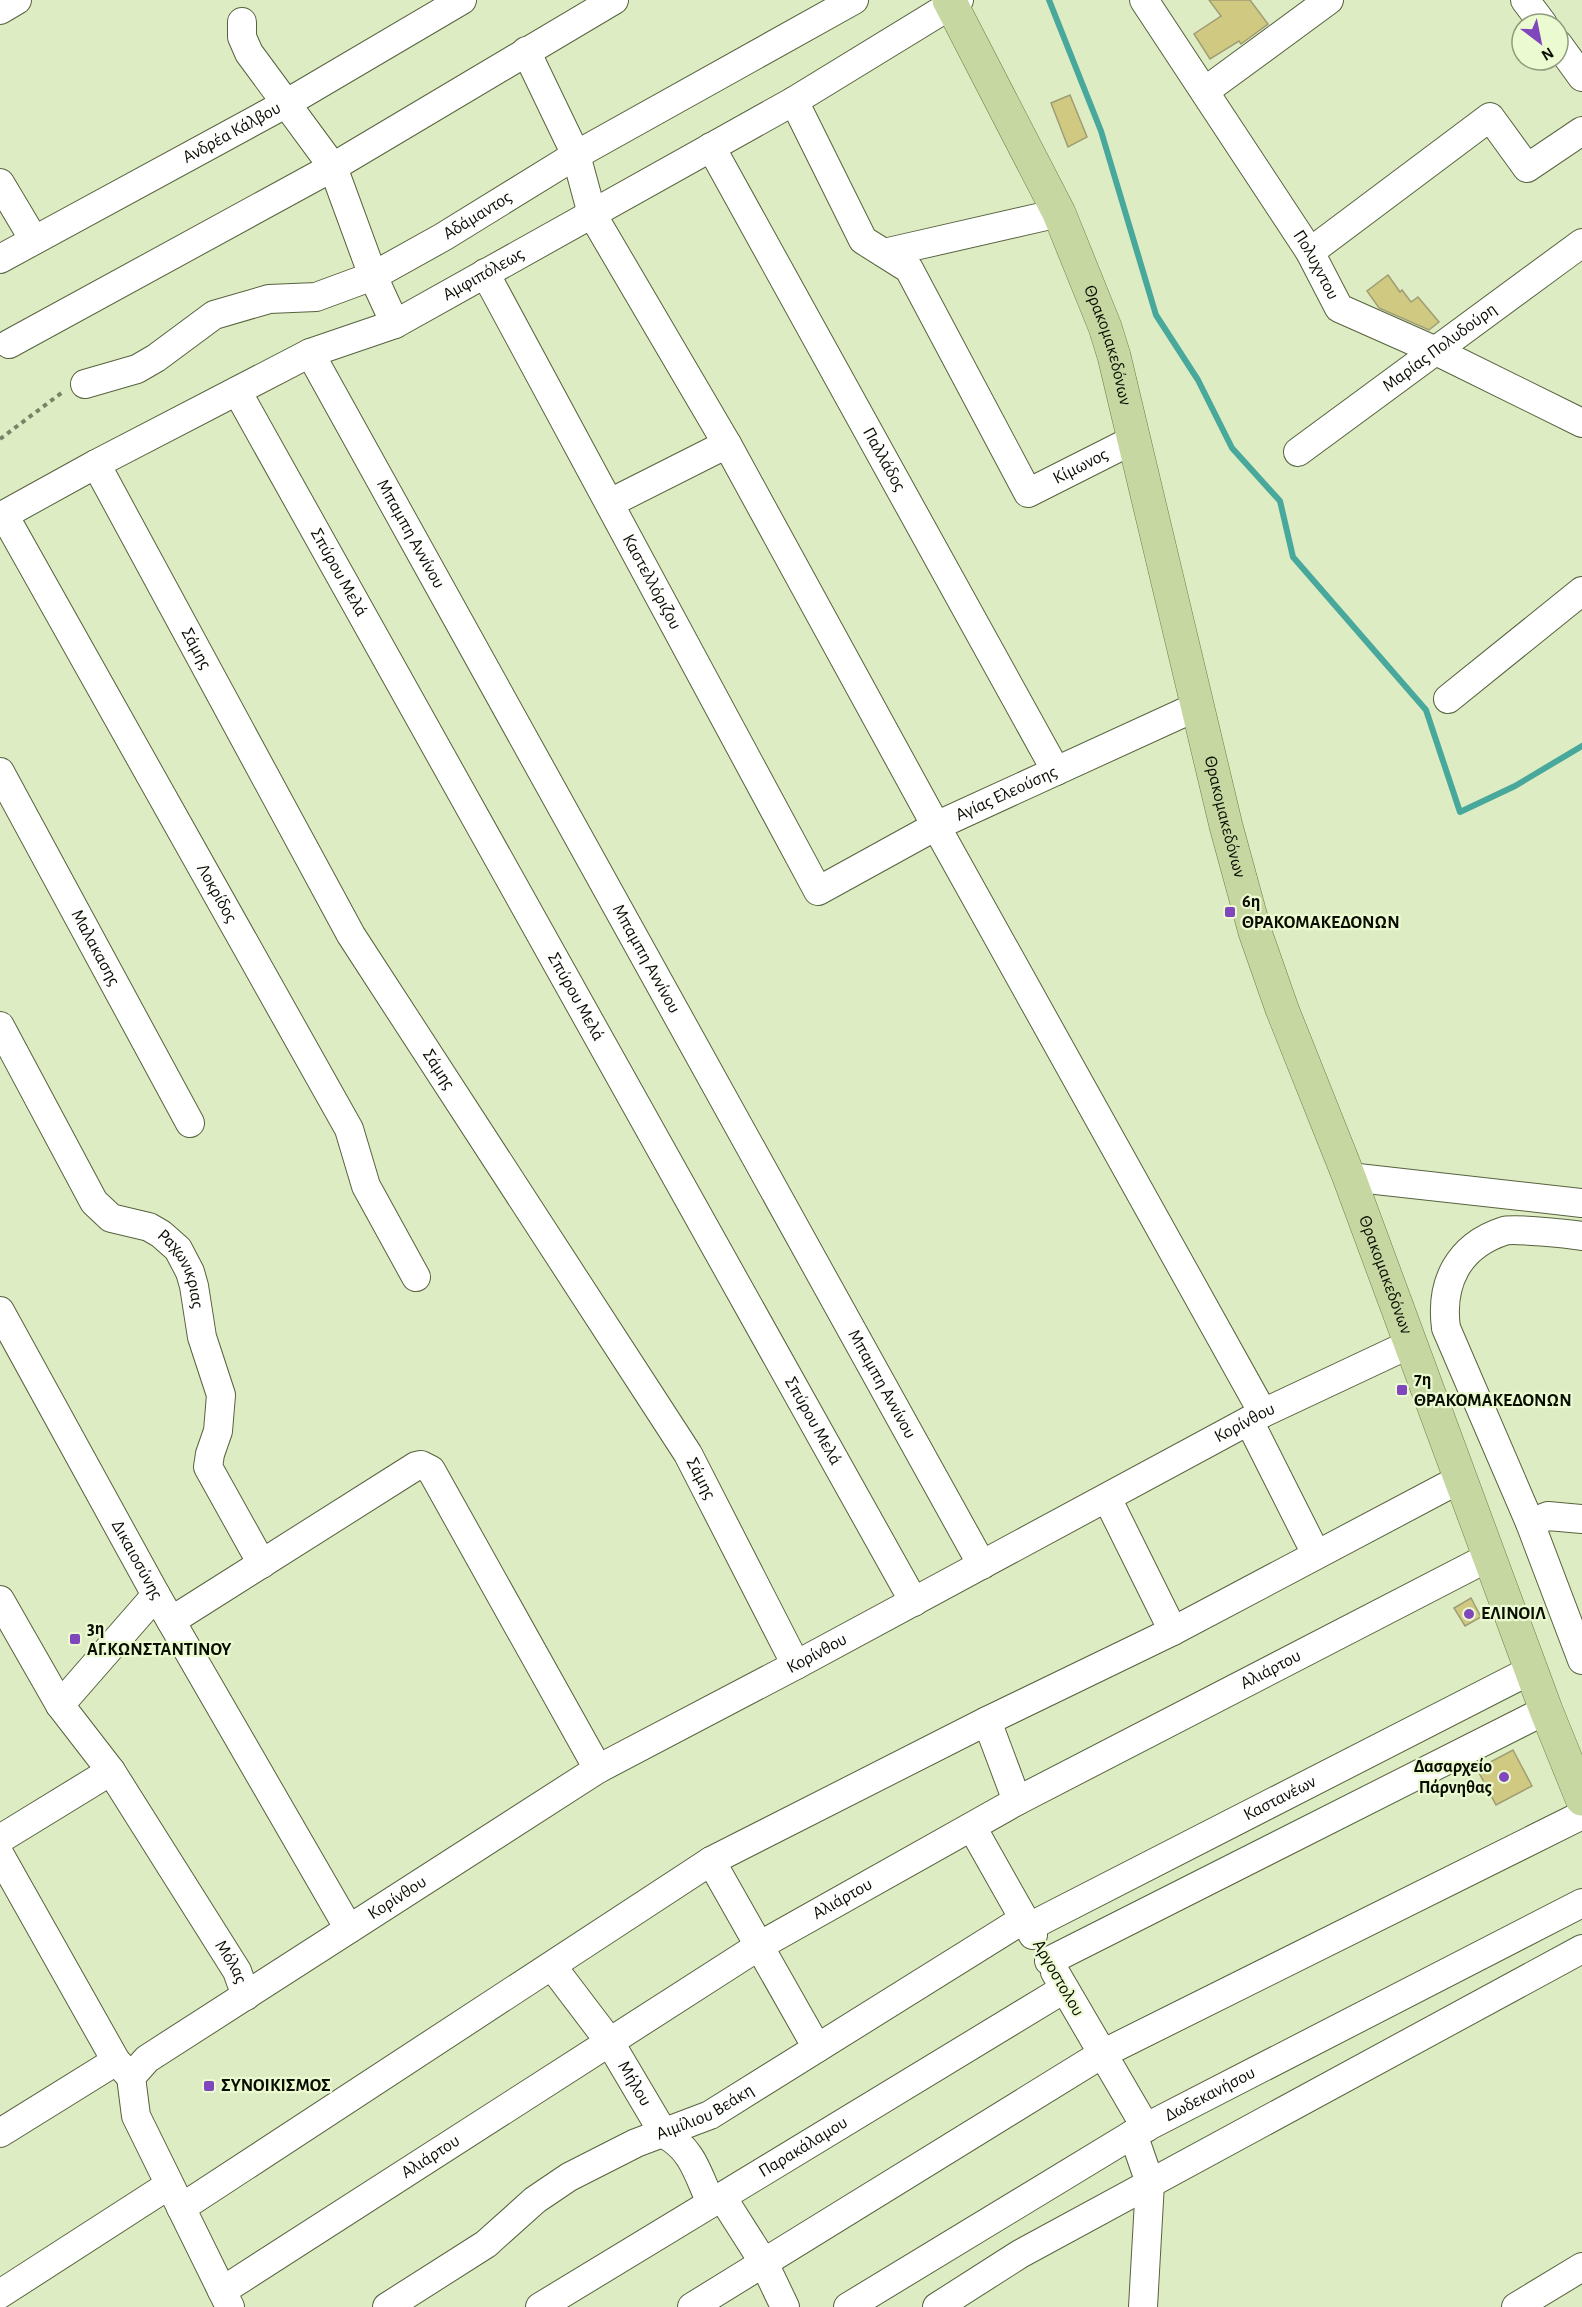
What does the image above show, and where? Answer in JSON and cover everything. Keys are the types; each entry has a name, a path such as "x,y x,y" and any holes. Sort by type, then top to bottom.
{"main road":[{"name":"Θρακομακεδόνων","path":"953,2 1059,213 1105,327 1226,826 1255,932 1282,1009 1349,1177 1546,1710 1582,1799"}],"street":[{"path":"0,10 17,0"},
{"name":"Ανδρέα Κάλβου","path":"0,259 286,103 462,0"},
{"path":"9,344 333,167 614,0"},
{"name":"Αδάμαντος","path":"84,384 137,369 156,358 214,315 270,299 316,297 373,276 443,237 576,155 854,0"},
{"name":"Πολυχντου","path":"1144,0 1310,252 1340,308 1436,351 1582,423"},
{"path":"1205,92 1329,0"},
{"name":"Αμφιπόλεως","path":"2,516 96,464 310,353 395,324 794,101 953,2"},
{"path":"242,22 244,46 333,167 373,276 395,324"},
{"path":"525,51 576,155 592,214 727,444 1256,1417 1316,1554"},
{"path":"1570,60 1582,77"},
{"path":"794,101 863,240 884,254 1059,213"},
{"path":"1310,252 1490,117 1527,168 1582,131"},
{"name":"Παλλάδος","path":"711,147 1056,771"},
{"path":"0,183 34,240"},
{"name":"Μαρίας Πολυδούρη","path":"1298,452 1582,243"},
{"name":"Κίμωνος","path":"884,254 909,269 1028,493 1133,440"},
{"name":"Καστελλόριζου","path":"485,273 818,891"},
{"name":"Μπαμπη Αννίνου","path":"310,353 982,1565"},
{"name":"Σπύρου Μελά","path":"237,391 914,1602"},
{"path":"610,503 727,444"},
{"name":"Σάμης","path":"96,464 351,935 688,1455 796,1665"},
{"name":"Λοκρίδος","path":"2,516 349,1129 366,1186 416,1277"},
{"path":"1448,699 1582,591"},
{"name":"Αγίας Ελεούσης","path":"818,891 936,826 1198,706"},
{"name":"Μαλακασης","path":"0,772 190,1123"},
{"name":"Ραχωνικριας","path":"0,1026 94,1202 111,1218 149,1227 161,1234 178,1249 184,1259 194,1286 202,1337 221,1395 218,1431 208,1467 262,1564"},
{"path":"1349,1177 1582,1203"},
{"path":"1582,1236 1506,1230 1468,1253 1448,1282 1444,1299 1446,1328 1530,1523 1582,1660"},
{"name":"Δικαιοσύνης","path":"0,1311 156,1595 349,1929"},
{"name":"Κορίνθου","path":"246,1996 598,1769 914,1602 1256,1417 1410,1344"},
{"path":"171,1621 421,1465 428,1468 598,1769"},
{"path":"0,2294 175,2196 552,1966 711,1861 987,1721 1173,1631 1460,1479"},
{"path":"1107,1498 1173,1631"},
{"path":"1530,1523 1548,1516 1582,1519"},
{"name":"Αλιάρτου","path":"226,2299 609,2041 759,1946 1017,1801 1489,1557"},
{"path":"60,1705 156,1595"},
{"name":"Μόλας","path":"0,1600 60,1705 111,1771 237,1971 246,1996 147,2060 123,2069 0,2133"},
{"name":"Καστανέων","path":"1026,1923 1531,1670"},
{"path":"1048,1962 1546,1710"},
{"path":"987,1721 1017,1801"},
{"path":"0,1839 111,1771"},
{"path":"692,2307 1102,2054 1582,1815"},
{"name":"Αργοστολου","path":"972,1827 1102,2054 1139,2131 1150,2183"},
{"path":"0,1855 123,2069 136,2116 226,2299"},
{"path":"711,1861 817,2048"},
{"name":"Δωδεκανήσου","path":"848,2307 1139,2131 1582,1903"},
{"name":"Αιμίλιου Βεάκη","path":"387,2307 486,2244 535,2200 569,2177 636,2143 710,2115 1026,1923"},
{"path":"937,2307 1020,2254 1582,1949"},
{"name":"Μήλου","path":"552,1966 609,2041 664,2134 679,2142 689,2154 716,2200 764,2263 785,2307"},
{"name":"Παρακάλαμου","path":"540,2307 1064,1989"},
{"path":"1405,1994 1421,2035"},
{"path":"1143,2307 1150,2183"},
{"path":"997,2216 1020,2254"},
{"path":"1516,2307 1582,2267"}],"path":[{"path":"0,439 68,388 84,384"}],"building":[{"path":"1209,0 1250,0 1268,24 1241,44 1239,41 1210,59 1194,34 1221,16"},
{"path":"1070,95 1087,137 1068,147 1051,103"},
{"path":"1388,275 1400,292 1402,290 1411,302 1418,297 1439,322 1429,330 1379,308 1367,291"},
{"path":"1471,1598 1481,1617 1465,1626 1454,1608"},
{"name":"Δασαρχείο Πάρνηθας","path":"1513,1750 1532,1786 1496,1805 1477,1769"}],"waterway":[{"path":"1049,0 1101,131 1156,315 1198,380 1232,448 1280,501 1293,557 1426,710 1460,812 1515,786 1582,746"}],"place":[{"name":"6η ΘΡΑΚΟΜΑΚΕΔΟΝΩΝ","path":"1230,912"},
{"name":"7η ΘΡΑΚΟΜΑΚΕΔΟΝΩΝ","path":"1402,1390"},
{"name":"ΕΛΙΝΟΙΛ","path":"1469,1614"},
{"name":"3η ΑΓ.ΚΩΝΣΤΑΝΤΙΝΟΥ","path":"75,1639"},
{"name":"Δασαρχείο Πάρνηθας","path":"1504,1777"},
{"name":"ΣΥΝΟΙΚΙΣΜΟΣ","path":"209,2086"}]}
